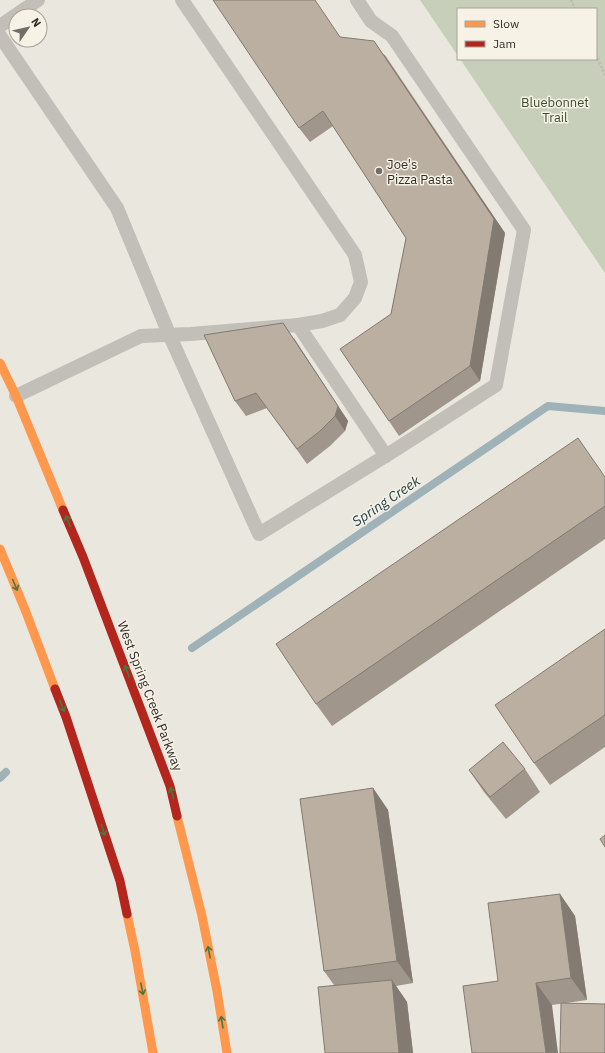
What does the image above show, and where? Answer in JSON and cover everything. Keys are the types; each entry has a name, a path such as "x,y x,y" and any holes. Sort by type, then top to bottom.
{"main road":[{"name":"West Spring Creek Parkway","path":"0,363 11,399 96,592 170,786 202,916 217,991 227,1053"},
{"path":"0,549 66,717 120,881 135,951 153,1053"}],"lane":[{"path":"0,26 38,0"},
{"path":"11,399 141,336 191,334 298,325 322,321 340,315 355,298 361,282 355,255 182,0"},
{"path":"0,36 117,208 169,334 259,534 386,456 496,385 524,230 392,36 371,21 357,0"},
{"path":"298,325 386,456"}],"path":[{"path":"597,57 605,75"}],"green space":[{"name":"Bluebonnet Trail","path":"420,0 605,0 605,273 461,60 597,60 597,8 457,8 457,55"}],"building":[{"path":"213,0 315,0 340,37 374,41 494,219 470,366 389,421 340,349 391,314 406,238 323,111 299,128"},
{"path":"283,323 338,406 335,416 320,431 297,449 256,393 235,401 204,335"},
{"path":"578,438 605,477 605,506 316,704 276,644"},
{"path":"605,629 605,715 534,763 495,705"},
{"path":"503,742 525,769 490,797 469,770"},
{"path":"373,788 397,961 324,971 300,799"},
{"path":"605,835 605,847 600,839"},
{"path":"560,894 571,978 536,983 546,1053 472,1053 463,986 498,981 488,903"},
{"path":"392,980 399,1053 325,1053 318,987"},
{"path":"561,1003 605,1004 605,1053 560,1053"}],"waterway":[{"name":"Spring Creek","path":"192,648 548,406 605,411"},
{"name":"Spring Creek","path":"0,778 6,772"}],"traffic: slow":[{"path":"0,363 16,396 63,510"},
{"path":"0,549 55,689"},
{"path":"177,816 202,916 217,991 227,1053"},
{"path":"127,914 153,1053"}],"traffic: jam":[{"path":"63,510 83,557 170,786 177,816"},
{"path":"55,689 66,717 120,881 127,914"}],"place":[{"name":"Joe's Pizza Pasta","path":"379,171"}]}
